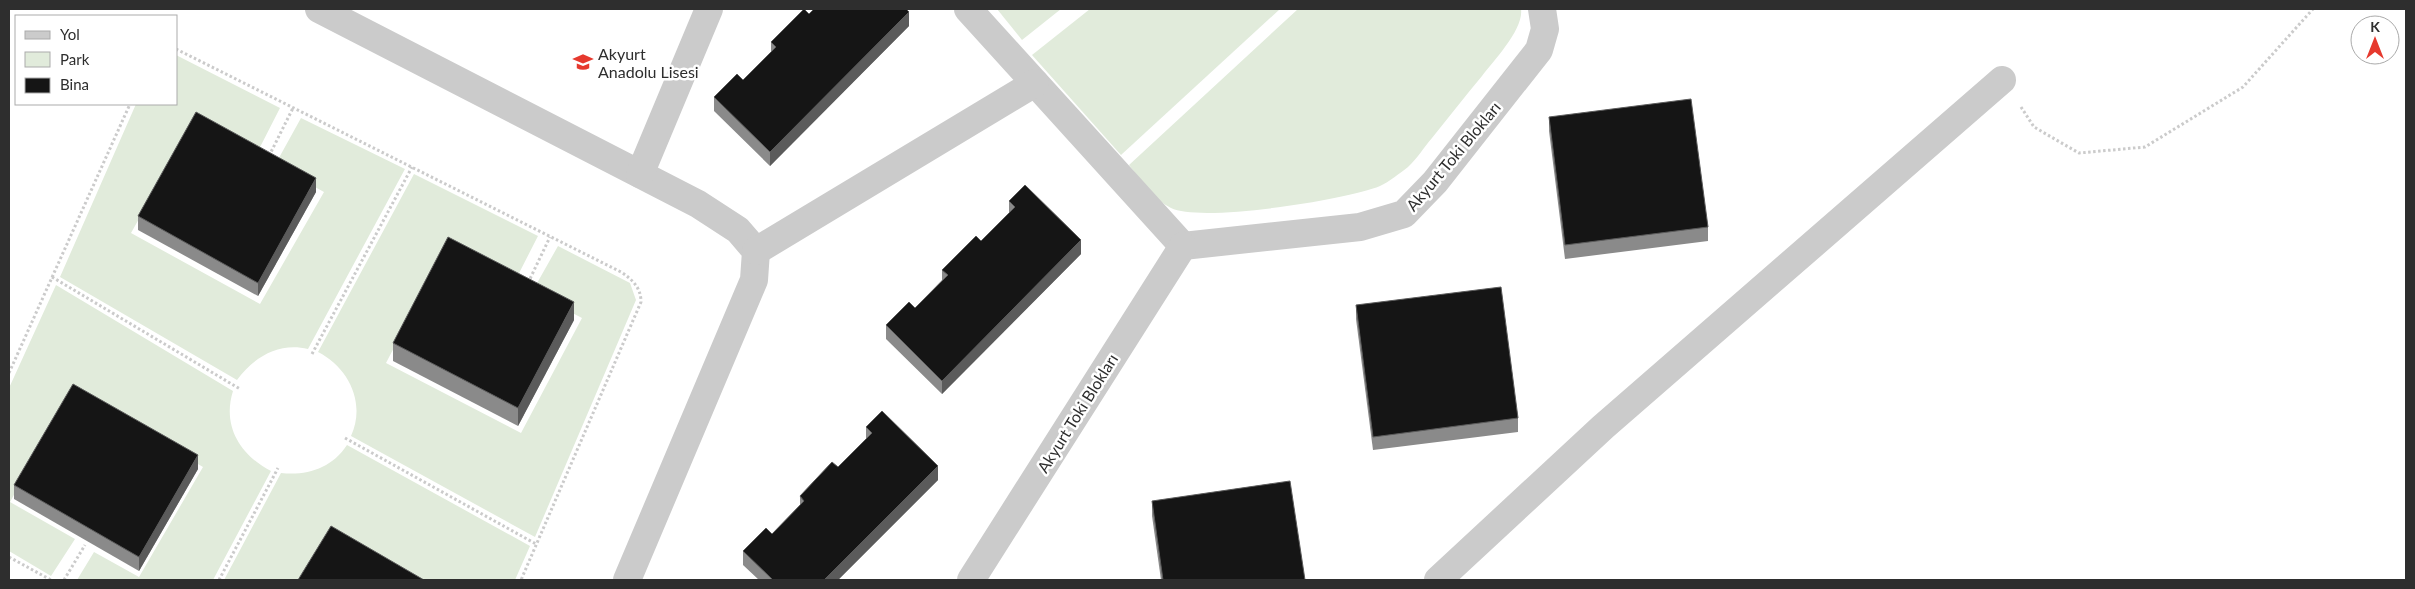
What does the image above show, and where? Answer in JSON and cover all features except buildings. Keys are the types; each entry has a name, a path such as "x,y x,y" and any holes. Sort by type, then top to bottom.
{"street":[{"path":"319,9 698,204 738,230 756,251 754,280 627,580"},
{"path":"640,174 708,9"},
{"path":"968,9 1183,246"},
{"name":"Akyurt Toki Blokları","path":"971,580 1183,246 1360,226 1404,214 1435,182 1539,50 1545,29 1542,9"},
{"path":"1438,580 1603,427 2002,80"},
{"path":"756,251 1035,84"}],"path":[{"path":"2002,80 2034,127 2079,153 2145,147 2243,87 2313,9"},
{"path":"178,49 632,279 641,294 641,302 521,580"},
{"path":"9,373 130,105"},
{"path":"269,157 293,108"},
{"path":"312,354 412,167"},
{"path":"526,288 550,237"},
{"path":"52,277 240,389"},
{"path":"345,438 536,544"},
{"path":"218,580 278,468"},
{"path":"64,580 84,545"},
{"path":"9,557 51,580"}],"green space":[{"path":"997,9 1061,9 1022,40"},
{"path":"1090,9 1280,9 1121,155 1032,55"},
{"path":"1298,9 1521,9 1521,17 1513,35 1500,53 1414,160 1408,167 1380,186 1362,192 1307,203 1274,208 1212,213 1187,212 1171,208 1159,200 1129,165"},
{"path":"178,56 280,108 257,153 195,119 131,233 260,304 324,192 275,165 301,118 405,169 308,349 287,348 268,353 251,364 237,380 60,277 136,105 178,105"},
{"path":"414,174 538,236 514,283 446,248 386,363 521,433 582,318 532,292 558,246 630,283 636,300 535,537 351,436 357,411 352,388 338,367 318,352"},
{"path":"56,285 233,391 230,416 236,438 250,457 271,471 213,580 77,580 94,552 139,577 203,467 72,390 10,502 75,539 51,576 9,551 9,388"},
{"path":"347,445 530,546 515,580 224,580 281,473 291,474 318,469 334,460"}],"place":[{"name":"Akyurt Anadolu Lisesi","path":"583,62"}]}
